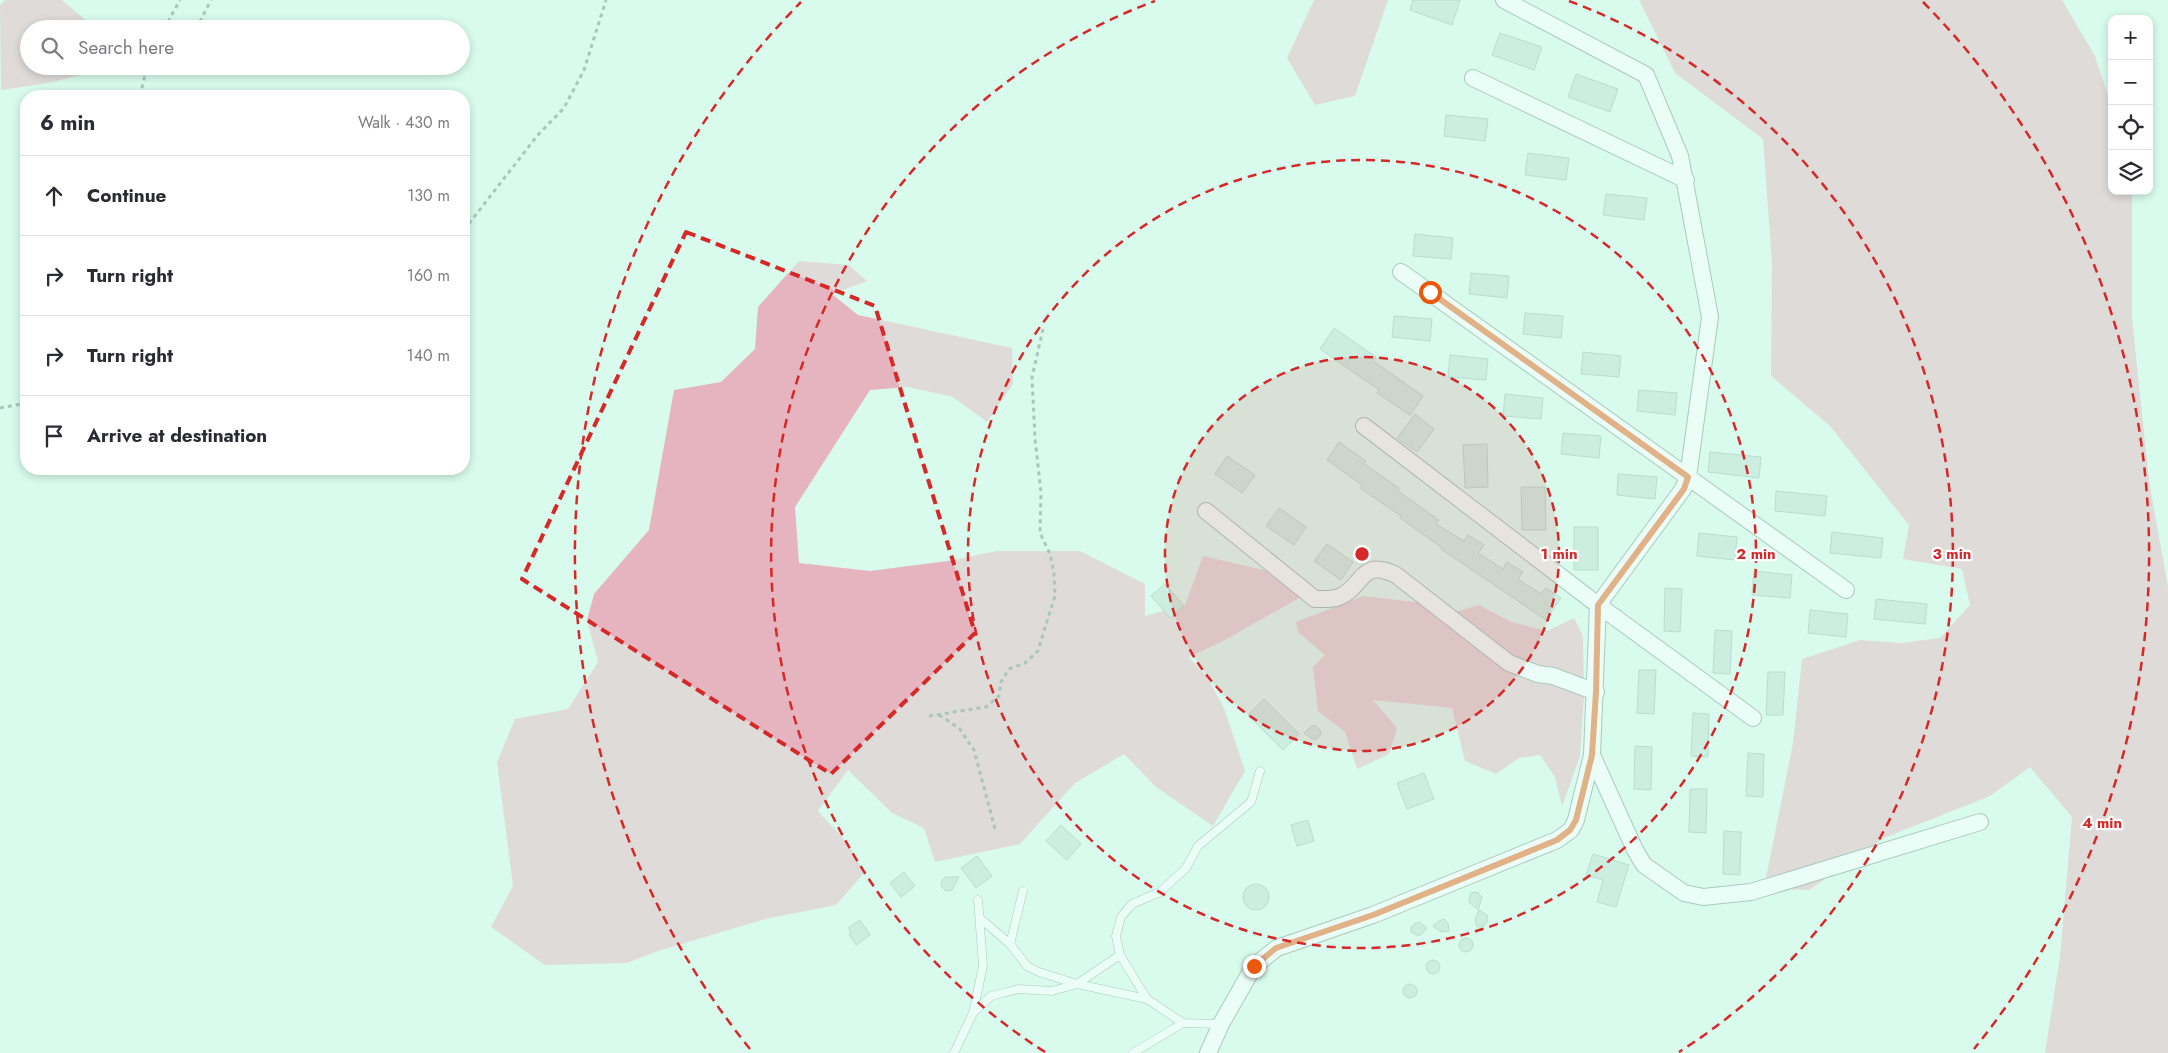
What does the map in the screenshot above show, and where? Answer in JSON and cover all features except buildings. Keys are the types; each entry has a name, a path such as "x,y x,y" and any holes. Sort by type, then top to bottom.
{"street":[{"path":"1208,1053 1220,1024 1254,966 1276,948 1373,915 1557,840 1570,830 1576,820 1592,755 1598,605 1684,489 1688,477 1710,317 1686,180 1680,156 1646,75 1504,0"},
{"path":"1473,78 1686,180"},
{"path":"1401,272 1846,590"},
{"path":"1364,426 1598,605 1753,718"},
{"path":"1206,511 1315,599 1330,599 1341,596 1362,576 1374,570 1384,569 1396,575 1509,663 1538,674 1553,676 1596,692"},
{"path":"1592,755 1635,850 1644,865 1684,893 1703,898 1751,892 1980,822"}],"lane":[{"path":"1147,999 1120,955 1116,936 1121,917 1132,904 1160,892 1186,868 1198,846 1251,802 1260,771"},
{"path":"1010,944 1023,891"},
{"path":"954,1053 973,1013 983,966 978,900"},
{"path":"980,918 1010,944 1027,966 1039,972 1077,984 1147,999 1182,1023 1220,1024"},
{"path":"973,1013 991,996 1018,989 1052,991 1077,984 1120,955"},
{"path":"1133,1053 1182,1023"}],"path":[{"path":"169,20 180,0"},
{"path":"201,20 211,0"},
{"path":"470,222 537,136 564,108 584,70 606,0"},
{"path":"141,90 145,75"},
{"path":"929,716 986,707 999,696 1001,682 1009,669 1025,662 1038,651 1054,596 1054,573 1050,554 1040,533 1041,492 1032,377 1043,329"},
{"path":"0,408 20,404"},
{"path":"939,714 959,728 974,750 995,829"}],"highlighted area":[{"path":"686,232 875,306 975,633 831,774 522,579"}],"shaded area":[{"path":"5,0 62,0 85,20 20,20 20,75 80,75 48,83 1,90 0,5"},
{"path":"1314,0 1388,0 1355,96 1315,105 1287,58"},
{"path":"1639,0 2062,0 2095,56 2108,96 2108,195 2132,195 2132,318 2149,481 2168,587 2168,1053 2045,1053 2060,956 2072,817 2030,767 1990,796 1884,838 1809,890 1764,888 1793,743 1802,659 1860,640 1902,643 1940,638 1970,605 1962,569 1903,559 1909,525 1830,426 1771,376 1772,263 1763,139 1675,73"},
{"path":"799,261 849,265 867,281 832,294 858,315 1012,348 1013,384 987,422 953,397 908,387 870,390 795,507 799,563 870,571 948,561 997,551 1080,551 1145,584 1145,616 1185,605 1203,556 1281,574 1301,597 1223,641 1189,657 1207,677 1224,708 1245,771 1213,826 1156,787 1124,754 1075,783 1020,844 935,862 924,828 892,813 848,770 818,811 849,845 864,873 836,905 765,919 658,951 627,963 545,965 491,927 513,886 497,762 515,719 568,709 598,662 587,620 594,594 649,530 674,390 721,382 755,349 758,307"},
{"path":"1363,596 1424,603 1455,612 1479,605 1511,622 1547,631 1574,618 1583,636 1584,695 1580,756 1562,806 1555,777 1540,755 1519,758 1496,774 1465,761 1452,708 1373,700 1397,728 1389,754 1357,769 1345,732 1318,711 1313,667 1325,655 1298,632 1296,622"}],"route":[{"path":"1254,966 1276,948 1373,915 1557,840 1570,830 1576,820 1592,755 1598,605 1684,489 1688,477 1430,292"}]}
